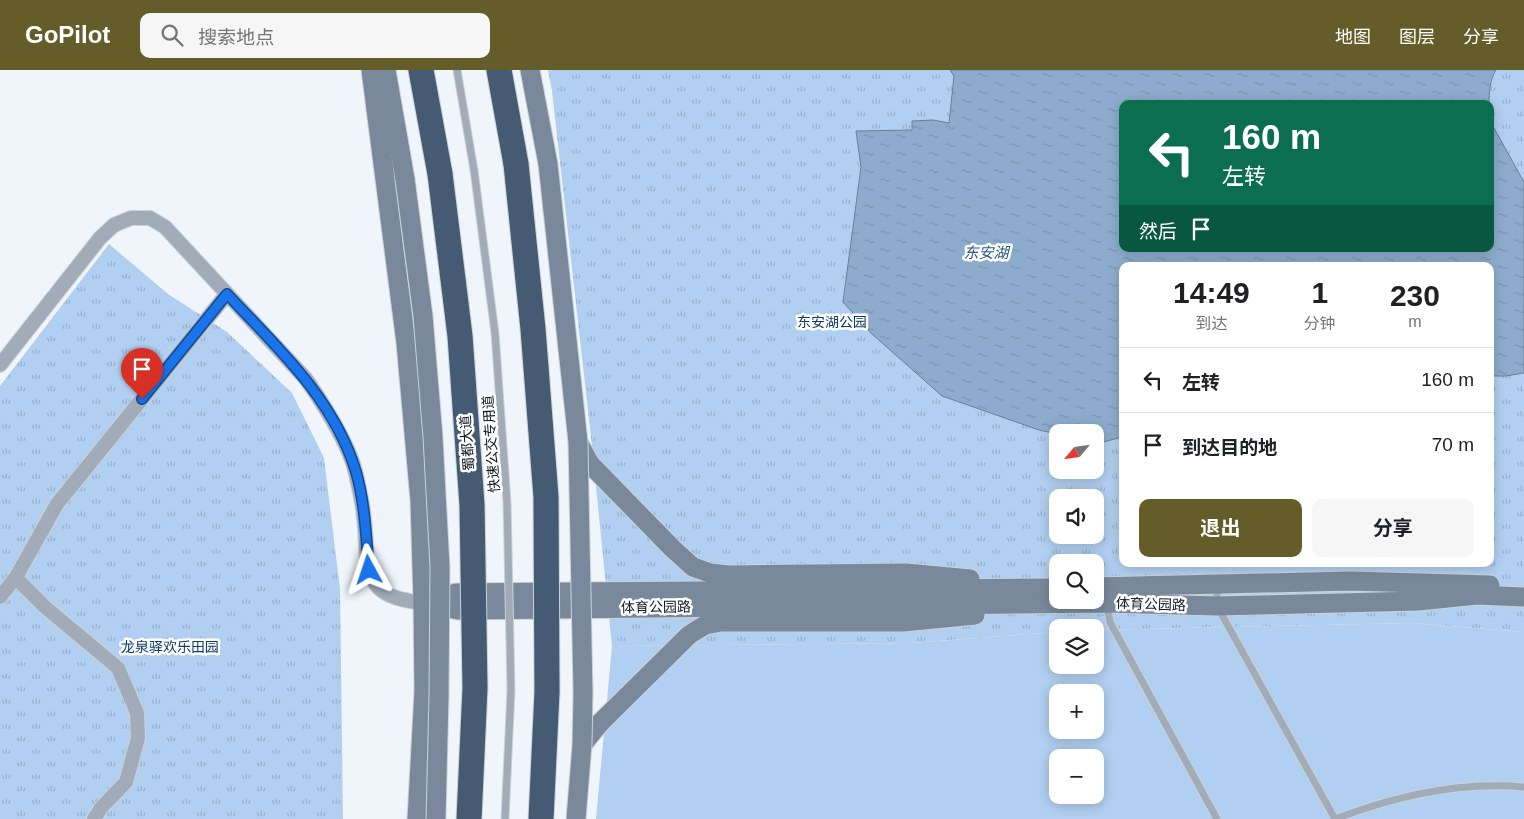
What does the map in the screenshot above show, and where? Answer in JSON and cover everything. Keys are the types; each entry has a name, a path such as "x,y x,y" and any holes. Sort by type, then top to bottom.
{"highway":[{"name":"蜀都大道","path":"421,70 440,174 460,336 472,505 475,688 469,819"},
{"path":"499,70 516,164 534,329 546,497 547,692 541,819"}],"street":[{"path":"371,70 406,343 420,501 424,603 424,691 417,819"},
{"path":"386,70 405,179 423,316 433,437 440,566 436,819"},
{"path":"530,70 548,164 578,442 583,674 582,745 576,819"},
{"path":"0,365 100,238 114,225 131,218 150,218 165,227 306,379 324,406 342,439 356,472 364,517 369,570 376,585 395,598 424,603"},
{"path":"0,597 16,578 57,504 227,294"},
{"path":"578,442 590,464 673,549 693,567 710,573 728,575 906,573 1049,586"},
{"path":"16,578 45,607 118,668 137,713 138,738 126,782 101,808 94,819"},
{"name":"体育公园路","path":"1104,592 1217,583 1350,581 1464,583 1524,587"},
{"name":"体育公园路","path":"424,603 456,594 1049,587"},
{"name":"体育公园路","path":"1104,592 1217,606 1418,601 1477,595 1524,597"},
{"name":"体育公园路","path":"424,603 458,610 1049,604"},
{"path":"582,745 599,724 689,635 705,625 721,622 903,622 1049,607"}],"lane":[{"name":"快速公交专用道","path":"458,70 496,332 507,502 511,690 505,819"},
{"path":"1217,583 1217,606 1335,819 1365,807 1413,794 1462,787 1524,787"},
{"path":"1104,600 1110,622 1217,819"},
{"path":"1353,812 1358,819"}],"green space":[{"name":"东安湖公园","path":"548,70 1524,70 1524,632 1411,623 1104,630 1104,619 1049,619 1049,633 911,643 612,646 591,437 552,91"},
{"name":"龙泉驿欢乐田园","path":"109,244 168,294 227,332 292,393 324,458 340,589 343,819 0,819 0,386"},
{"path":"1411,623 1524,632 1524,819 596,819 612,646 911,643 1049,633 1049,674 1104,674 1104,630"}],"water":[{"name":"东安湖","path":"950,70 1496,70 1491,82 1489,100 1119,100 1119,252 1494,252 1494,128 1524,182 1524,373 1494,376 1494,262 1119,262 1119,438 1104,442 1104,424 1049,424 1049,432 1039,430 942,396 872,334 843,302 861,167 856,131 912,130 912,121 933,120 949,123 954,76"}],"route":[{"path":"142,399 227,294 306,379 324,406 342,439 356,472 364,517 369,570"}]}
